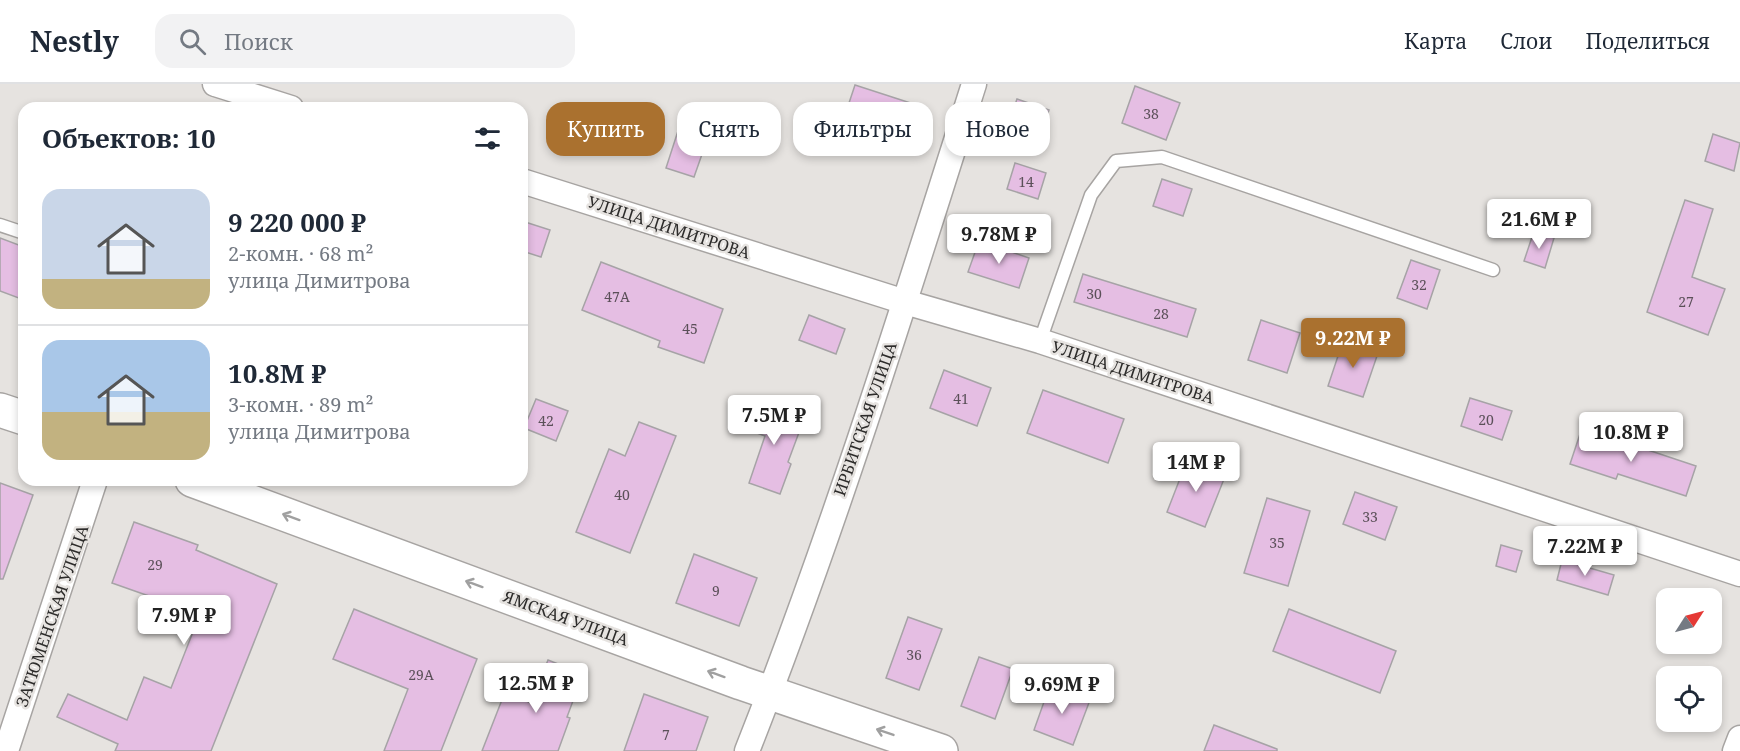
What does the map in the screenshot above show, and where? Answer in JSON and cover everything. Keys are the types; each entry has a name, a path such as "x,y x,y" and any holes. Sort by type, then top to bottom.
{"main road":[{"path":"0,410 18,416"},
{"name":"ЯМСКАЯ УЛИЦА","path":"208,486 771,693 941,751"}],"street":[{"name":"ИРБИТСКАЯ УЛИЦА","path":"747,751 771,693 905,302 974,84"},
{"path":"227,91 268,102"},
{"name":"УЛИЦА ДИМИТРОВА","path":"528,183 905,302 1040,341 1740,574"},
{"name":"ЗАТЮМЕНСКАЯ УЛИЦА","path":"6,751 93,486"},
{"path":"1735,751 1740,738"}],"lane":[{"path":"1040,341 1091,195 1116,161 1162,157 1493,270"},
{"path":"0,225 18,231"}],"building":[{"path":"855,85 907,102 849,102"},
{"path":"1135,86 1180,103 1166,140 1122,123"},
{"path":"677,134 677,156 701,156 694,177 666,168"},
{"path":"1713,134 1740,143 1734,171 1705,161"},
{"path":"1015,163 1046,173 1038,199 1007,189"},
{"path":"1162,179 1192,189 1183,216 1153,206"},
{"path":"1685,200 1713,209 1692,277 1725,289 1708,335 1647,312"},
{"path":"528,223 550,230 541,257 528,253"},
{"path":"1534,231 1554,238 1545,268 1524,261"},
{"path":"0,238 18,245 18,298 0,291"},
{"path":"979,241 1029,258 1019,288 968,272"},
{"path":"1411,260 1440,270 1427,309 1397,298"},
{"path":"601,262 723,309 704,363 658,347 660,341 582,310"},
{"path":"1083,274 1196,309 1187,337 1074,302"},
{"path":"809,315 845,329 836,354 799,340"},
{"path":"1261,320 1300,333 1287,373 1248,360"},
{"path":"1343,341 1378,353 1363,397 1328,386"},
{"path":"944,370 991,388 977,426 930,408"},
{"path":"1043,390 1124,419 1108,463 1027,433"},
{"path":"1470,398 1512,411 1502,440 1461,426"},
{"path":"536,399 568,411 556,441 528,430 528,418"},
{"path":"759,403 804,419 788,462 791,464 780,494 749,483 765,436 749,430"},
{"path":"639,422 676,436 630,553 576,532 609,449 625,456"},
{"path":"1582,428 1696,466 1686,496 1618,474 1616,479 1570,464"},
{"path":"1188,458 1226,474 1205,527 1167,512"},
{"path":"0,483 33,495 3,579 0,579"},
{"path":"1355,492 1397,507 1385,540 1343,524"},
{"path":"1267,498 1310,511 1288,586 1244,573"},
{"path":"134,522 198,545 196,550 277,584 211,751 115,751 118,744 57,717 68,694 127,720 144,677 171,688 200,614 112,583"},
{"path":"1501,545 1522,551 1516,572 1496,566"},
{"path":"694,554 757,578 739,626 676,603"},
{"path":"1562,560 1614,575 1608,595 1557,580"},
{"path":"354,609 477,659 441,751 384,751 408,689 333,659"},
{"path":"1289,609 1396,651 1380,693 1273,651"},
{"path":"908,617 942,629 919,690 886,678"},
{"path":"979,657 1013,669 995,719 961,706"},
{"path":"548,660 583,674 567,717 570,718 558,751 482,751 505,692 531,703"},
{"path":"1050,685 1090,700 1073,745 1034,730"},
{"path":"644,694 708,717 696,751 624,751"},
{"path":"1214,725 1277,749 1277,751 1204,751"}]}
